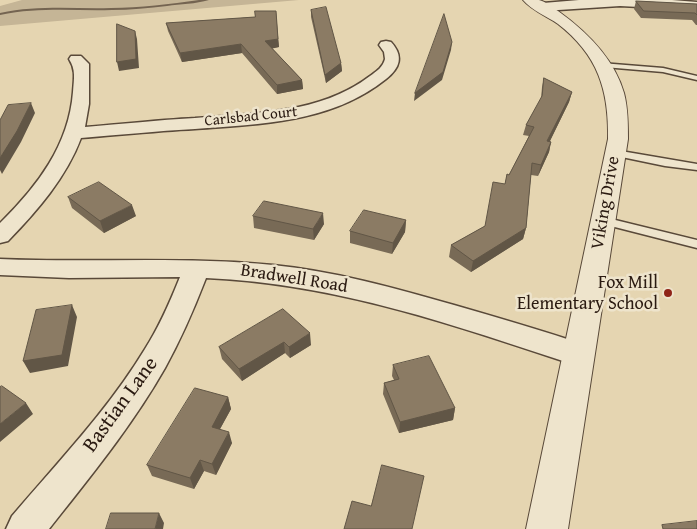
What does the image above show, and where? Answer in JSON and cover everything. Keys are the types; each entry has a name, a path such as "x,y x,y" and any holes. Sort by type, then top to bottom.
{"street":[{"path":"536,4 622,0 697,6"},
{"name":"Viking Drive","path":"536,4 578,33 595,52 604,65 616,94 620,119 547,529"},
{"name":"Carlsbad Court","path":"74,133 237,120 319,108 361,90 381,76 393,62 393,55 386,45"},
{"path":"0,236 38,194 58,165 74,133 79,115 82,72 81,64 76,60"},
{"name":"Bradwell Road","path":"0,267 68,269 197,268 276,274 373,293 578,354"},
{"name":"Bastian Lane","path":"25,529 125,405 156,359 197,268"}],"lane":[{"path":"604,65 663,70 697,78"},
{"path":"615,153 697,167"},
{"path":"603,221 697,244"}],"shaded area":[{"path":"22,0 299,0 0,26 0,6"}],"building":[{"path":"636,1 697,4 697,15 695,13 644,11"},
{"path":"326,7 341,63 325,75 311,10"},
{"path":"255,11 276,11 278,39 265,41 302,80 277,85 241,44 180,53 166,23 255,17"},
{"path":"444,14 452,42 443,72 415,93"},
{"path":"117,24 135,31 136,59 117,62"},
{"path":"544,78 572,92 547,141 551,142 541,165 532,163 526,228 473,261 451,245 485,226 493,182 505,184 507,174 509,175 534,127 526,125 542,96"},
{"path":"31,103 17,131 0,158 0,120 8,105"},
{"path":"99,182 132,205 100,221 68,197"},
{"path":"264,201 323,213 313,229 253,216"},
{"path":"364,210 406,220 393,243 350,231"},
{"path":"72,305 62,355 23,361 36,310"},
{"path":"283,309 310,333 289,347 284,342 239,369 219,347"},
{"path":"429,356 455,408 400,422 384,383 399,379 393,365"},
{"path":"2,386 26,403 0,424 0,387"},
{"path":"195,388 228,397 212,427 229,432 212,464 200,460 190,478 147,465"},
{"path":"382,465 424,476 412,529 344,529 352,501 371,506"},
{"path":"111,513 159,513 155,529 106,529"},
{"path":"697,521 697,529 663,529 662,525"}],"waterway":[{"path":"0,14 42,8 135,8 207,0"}],"place":[{"name":"Fox Mill Elementary School","path":"668,293"}]}
